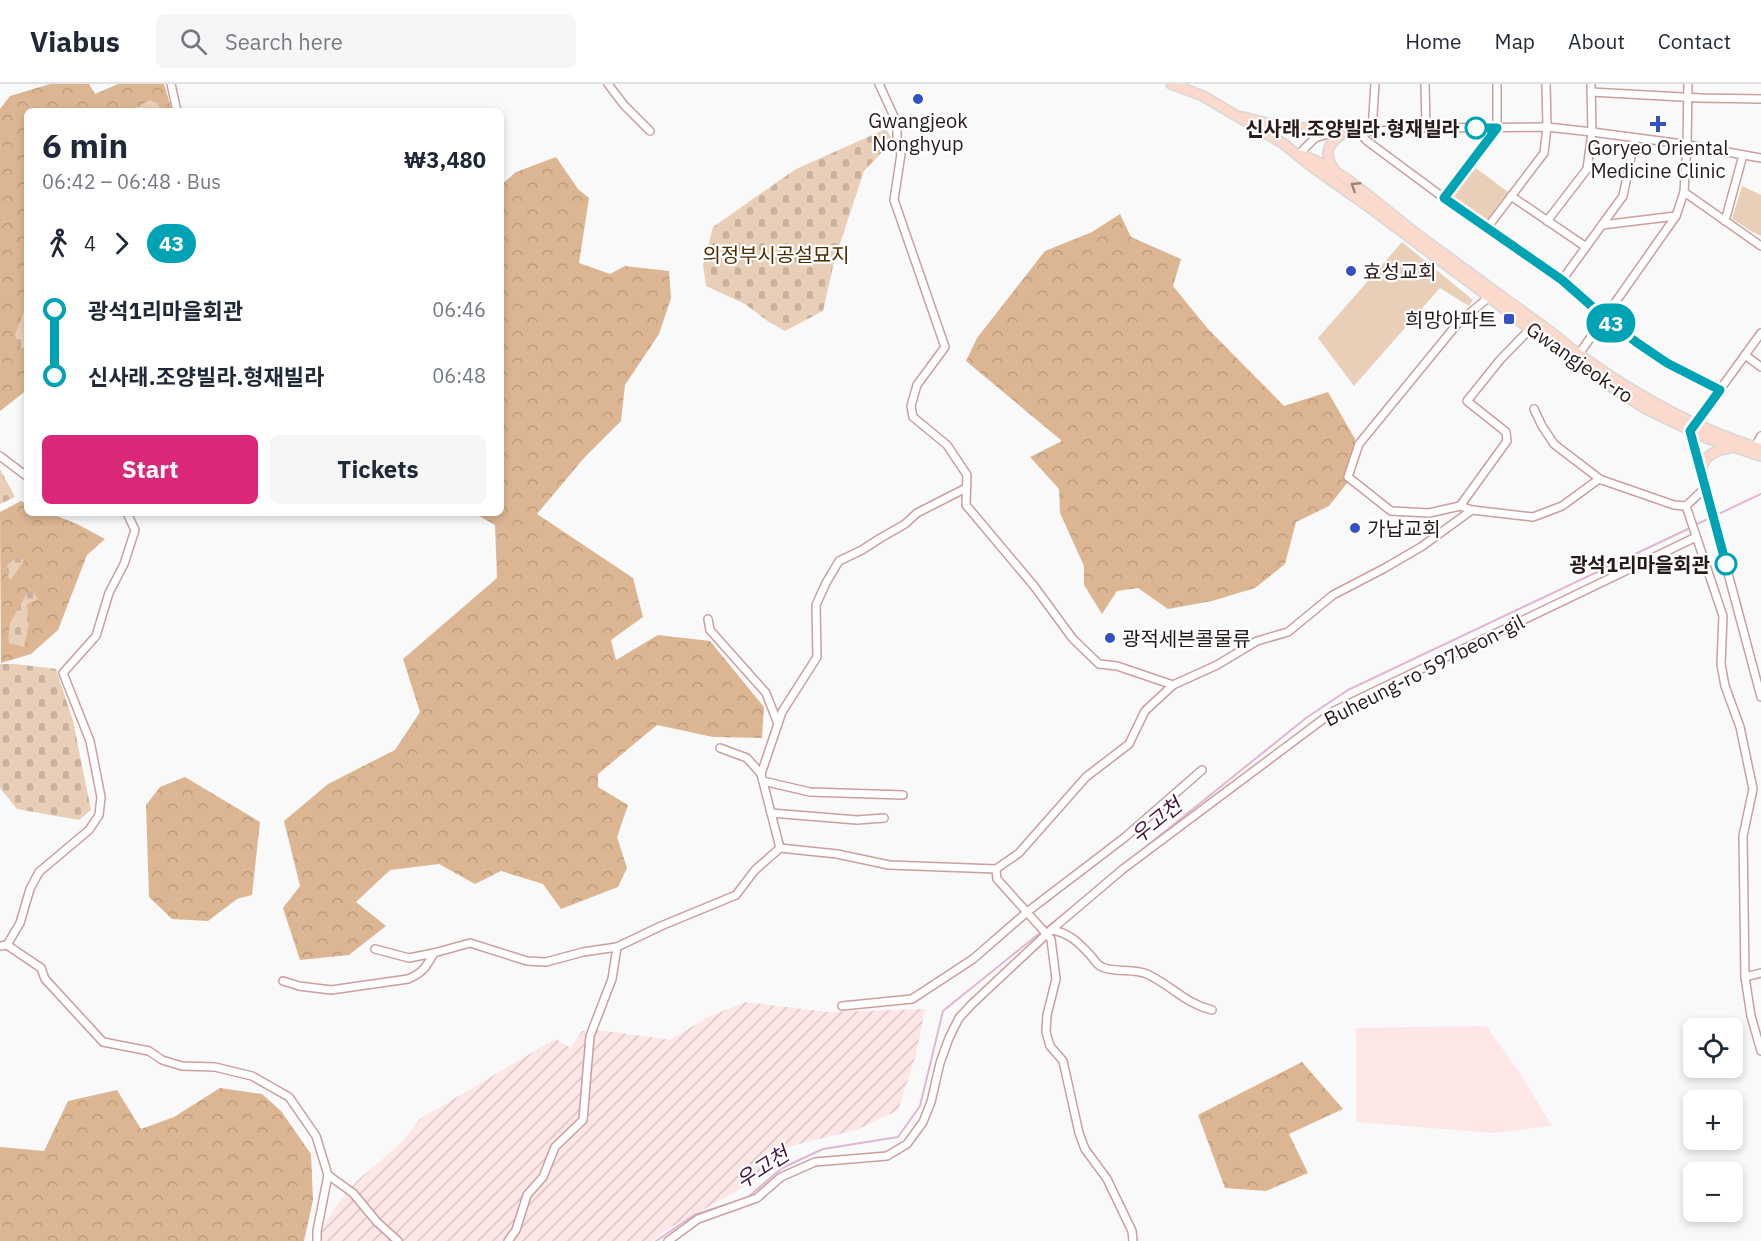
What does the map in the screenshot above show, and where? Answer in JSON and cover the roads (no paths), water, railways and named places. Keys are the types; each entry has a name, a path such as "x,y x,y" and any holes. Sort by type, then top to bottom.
{"main road":[{"name":"Gwangjeok-ro","path":"1171,84 1203,96 1298,155 1530,329 1646,409 1758,448"},
{"path":"1234,115 1294,128 1329,128 1344,133"},
{"path":"1337,174 1329,161 1327,151 1330,144 1344,133"},
{"name":"Gwangjeok-ro","path":"1298,155 1319,161 1363,191 1413,231 1579,354 1693,427 1708,440 1761,456"},
{"path":"1701,470 1702,463 1715,452 1728,447 1737,449"}],"street":[{"path":"171,84 176,108"},
{"path":"608,84 624,105 650,131"},
{"path":"879,84 897,123 897,139 901,154 894,200 945,347 917,385 910,406 913,417 947,445 967,475 966,505 1034,586 1072,639 1099,664 1117,666 1173,685"},
{"path":"1372,130 1375,84"},
{"path":"1425,84 1426,128"},
{"path":"1444,198 1497,128 1497,84"},
{"path":"1487,228 1544,153 1547,127 1546,84"},
{"path":"1579,354 1676,216 1684,192 1688,84"},
{"path":"1548,221 1587,169 1592,132 1591,88 1687,97 1761,99"},
{"path":"1298,155 1318,135 1426,128 1547,127 1687,145 1761,158"},
{"path":"1358,131 1367,141 1444,198 1562,280 1636,342 1667,363 1720,390"},
{"path":"1562,280 1623,196 1635,138"},
{"path":"1725,221 1743,155"},
{"path":"1684,192 1761,246"},
{"path":"1511,196 1586,247"},
{"path":"1602,225 1676,216"},
{"path":"1489,297 1458,322 1359,444 1348,477 1391,511 1429,513 1460,506 1472,510 1533,517 1562,506 1599,479 1601,480"},
{"path":"1460,506 1506,441 1506,432 1467,401 1500,360 1530,329"},
{"path":"1761,333 1693,427 1708,498 1761,697"},
{"path":"1745,355 1761,367"},
{"path":"1534,409 1554,444 1601,480 1674,505 1686,506 1706,487"},
{"path":"1758,448 1761,436"},
{"path":"0,456 24,474"},
{"path":"762,777 782,712 817,657 816,605 839,561 905,524 917,513 966,488"},
{"path":"1686,506 1723,616 1721,664 1725,686 1740,727 1753,789 1743,836 1745,977 1751,1016 1761,1051"},
{"path":"375,949 409,958 470,943 527,961 546,962 583,952 617,947 736,895 755,870 780,848 837,854 889,865 996,868 1019,853 1086,777 1129,744 1145,711 1173,685 1217,665 1257,641 1288,632 1333,595 1421,547 1472,510"},
{"path":"128,516 135,530 124,564 109,593 96,636 63,673 90,741 101,797 99,815 89,830 39,872 30,889 20,923 3,946 41,968 45,979 103,1042 149,1051 162,1060 182,1066 215,1067 252,1076 289,1096 316,1136 328,1175 317,1241"},
{"name":"Buheung-ro 597beon-gil","path":"668,1241 698,1219 757,1198 781,1177 815,1162 887,1156 907,1143 923,1122 931,1102 940,1063 959,1018 1047,931 1123,868 1334,711 1696,534"},
{"path":"708,619 711,630 766,693 778,724"},
{"path":"720,748 747,758 762,777 780,848"},
{"path":"842,1006 912,999 974,959 1028,913 1124,838 1202,770"},
{"path":"762,777 810,792 903,795"},
{"path":"771,813 857,820 884,818"},
{"path":"996,868 997,879 1047,931 1051,939 1056,979 1047,1015 1046,1032 1050,1046 1063,1061 1078,1133 1085,1149 1107,1179 1132,1231 1133,1241"},
{"path":"1047,931 1062,931 1071,936 1099,965 1105,968 1144,973 1159,980 1196,1006 1212,1010"},
{"path":"508,1241 516,1230 527,1194 543,1177 555,1146 583,1120 590,1036 612,979 617,947"},
{"path":"283,981 299,986 331,990 391,983 419,975 434,953"},
{"path":"1745,977 1761,974"},
{"path":"328,1175 353,1193 377,1222 398,1241"}],"waterway":[{"name":"우고천","path":"1695,525 1761,494"},
{"name":"우고천","path":"1142,850 1306,718 1348,690 1690,528"},
{"name":"우고천","path":"656,1241 694,1215 747,1198 782,1168 823,1149 898,1137 920,1106 943,1011 1087,895"}],"place":[{"name":"Gwangjeok Nonghyup","path":"918,99"},
{"name":"Goryeo Oriental Medicine Clinic","path":"1658,124"},
{"name":"신사래.조양빌라.형재빌라","path":"1476,128"},
{"name":"효성교회","path":"1351,271"},
{"name":"희망아파트","path":"1509,319"},
{"name":"가납교회","path":"1355,528"},
{"name":"광석1리마을회관","path":"1726,564"},
{"name":"광적세븐콜물류","path":"1110,638"}],"park label":[{"name":"의정부시공설묘지","path":"776,254"}]}
